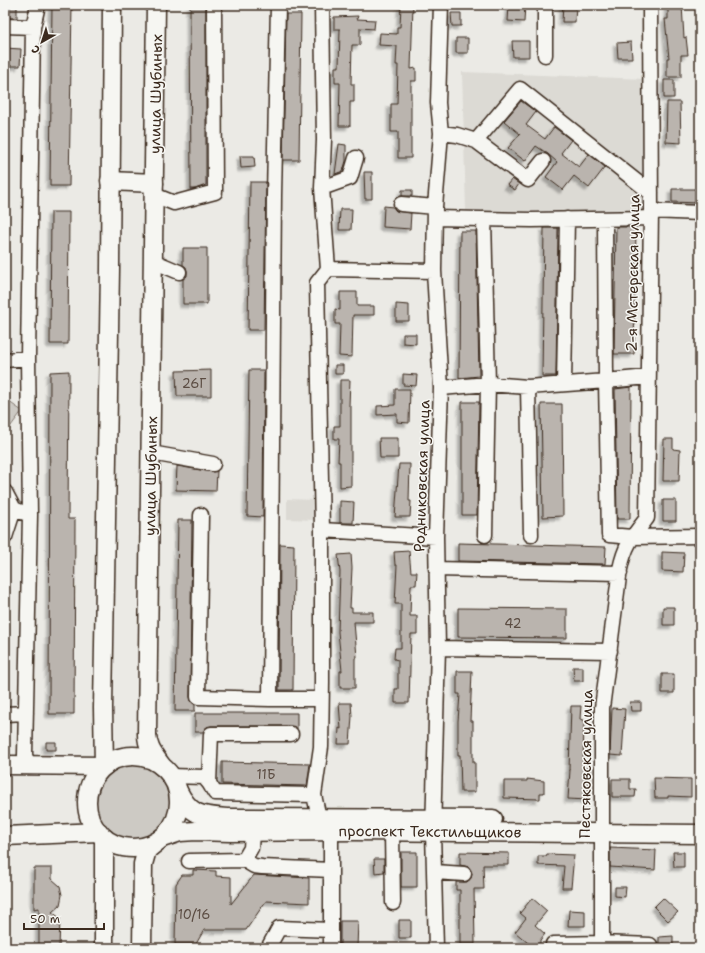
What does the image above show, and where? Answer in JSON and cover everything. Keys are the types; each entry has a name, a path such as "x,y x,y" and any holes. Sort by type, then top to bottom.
{"main road":[{"path":"104,766 103,708 110,268 112,5"},
{"name":"улица Шубиных","path":"156,5 147,738 151,752 170,778"},
{"path":"110,181 154,189"},
{"path":"142,948 143,864 147,850 160,839 173,825 178,813 179,802 170,778 149,758 136,756 117,758 104,766 94,778 87,798 90,818 101,835 118,845 131,848 144,847 160,839"},
{"path":"5,765 104,766"},
{"name":"проспект Текстильщиков","path":"170,778 183,802 198,814 203,816 325,824 434,826 601,826 700,821"},
{"name":"проспект Текстильщиков","path":"160,839 180,832 252,832 325,824 392,832 434,826"},
{"name":"проспект Текстильщиков","path":"601,826 700,834"},
{"path":"5,836 101,835"},
{"path":"101,835 104,948"}],"street":[{"path":"28,765 25,755 30,515 28,358 33,27 38,5"},
{"path":"154,189 174,204 215,192 214,5"},
{"path":"270,699 274,195 278,5"},
{"path":"322,5 329,150 322,188 328,269 317,283 322,530 321,747 314,795 325,824 331,870 331,948"},
{"name":"Родниковская улица","path":"436,948 434,826 438,648 436,538 441,388 434,271 435,212 441,133 438,103 441,5"},
{"path":"545,5 545,55"},
{"name":"2-я Мстерская улица","path":"632,537 647,518 651,214 650,5"},
{"path":"5,26 33,27"},
{"path":"476,141 520,89 651,193"},
{"path":"441,133 457,135 476,141 528,180 542,161"},
{"path":"322,188 354,177 356,158"},
{"path":"401,204 435,212 484,219 605,218 651,214 700,213"},
{"path":"605,218 609,536 700,536"},
{"path":"484,219 488,384 485,535"},
{"path":"564,384 567,219"},
{"path":"153,261 179,272"},
{"path":"328,269 434,271"},
{"path":"5,360 28,358"},
{"path":"441,388 488,384 528,387 606,382 648,376"},
{"path":"528,387 530,535"},
{"path":"151,453 213,464"},
{"path":"5,492 14,508 30,515"},
{"path":"5,537 14,508"},
{"path":"201,515 198,697 321,699"},
{"path":"322,530 436,538"},
{"name":"Пестяковская улица","path":"602,946 602,708 620,573 624,552 632,537"},
{"path":"436,569 620,573"},
{"path":"438,648 610,651"},
{"path":"5,714 26,713"},
{"path":"209,783 211,734 291,734"},
{"path":"170,778 204,777 215,793 314,795"},
{"path":"244,860 251,848 252,832"},
{"path":"392,832 393,903"},
{"path":"189,861 244,860 254,866 262,867 331,870"},
{"path":"435,872 464,874"},
{"path":"268,948 279,928 331,930"},
{"path":"552,944 602,946 650,945"}],"shaded area":[{"path":"462,72 646,79 645,211 466,211"},
{"path":"5,399 22,411 5,434"},
{"path":"287,499 316,500 316,520 287,519"},
{"path":"133,765 154,771 164,781 170,802 164,823 154,833 133,839 112,833 102,823 96,802 102,781 112,771"}],"building":[{"path":"5,5 17,5 17,18 5,18"},
{"path":"52,5 72,5 69,186 50,186"},
{"path":"190,5 206,5 206,185 195,189 191,189"},
{"path":"401,5 413,5 411,69 416,68 416,81 411,81 411,158 398,158 398,132 391,132 391,104 397,104 397,46 379,45 380,33 397,34 397,27 400,27"},
{"path":"509,5 525,5 524,22 508,21"},
{"path":"563,5 576,5 575,22 562,22"},
{"path":"668,5 682,5 684,38 686,37 688,55 681,55 681,77 667,77 667,58 669,58 665,19 668,19"},
{"path":"451,13 461,13 461,26 452,26"},
{"path":"286,14 301,14 299,160 283,160"},
{"path":"358,16 357,19 375,20 374,29 360,28 360,45 352,45 351,84 354,84 354,102 350,102 350,126 339,126 340,83 335,83 335,67 339,67 340,29 334,29 334,17"},
{"path":"456,38 468,38 468,53 456,53"},
{"path":"512,41 529,41 529,57 513,57"},
{"path":"631,42 632,58 618,58 617,43"},
{"path":"5,48 21,49 20,66 5,66"},
{"path":"664,80 674,80 674,98 664,98"},
{"path":"521,101 536,112 526,125 545,139 554,127 571,140 561,153 579,167 589,154 605,167 589,188 574,176 563,190 546,177 557,162 536,146 525,161 508,148 520,134 504,121"},
{"path":"667,102 680,102 681,143 666,142"},
{"path":"339,144 346,145 346,161 343,171 335,174"},
{"path":"240,156 254,156 255,167 241,168"},
{"path":"364,172 372,172 372,199 365,199"},
{"path":"512,179 519,184 515,190 507,185"},
{"path":"250,182 266,182 264,330 248,330"},
{"path":"672,189 700,189 700,203 672,202"},
{"path":"402,190 412,190 412,196 402,196"},
{"path":"384,206 393,207 396,211 411,213 410,229 383,227"},
{"path":"340,209 352,209 351,230 339,230"},
{"path":"51,212 69,212 68,344 50,344"},
{"path":"616,227 636,227 634,354 614,354"},
{"path":"544,228 558,228 556,376 542,376"},
{"path":"460,231 476,231 479,376 459,378"},
{"path":"183,248 207,248 207,304 183,304 183,279 187,276 187,271 186,267 183,265"},
{"path":"340,292 357,292 357,306 374,306 374,315 353,315 352,357 339,356 340,324 335,324 335,309 340,310"},
{"path":"396,304 409,305 409,321 396,321"},
{"path":"403,334 416,334 416,344 403,343"},
{"path":"335,365 343,365 343,374 335,374"},
{"path":"211,370 211,396 177,396 176,371"},
{"path":"249,370 264,370 263,517 247,516"},
{"path":"69,371 68,519 75,519 74,714 49,714 50,372"},
{"path":"403,374 417,375 416,386 403,385"},
{"path":"340,380 350,380 349,406 351,406 351,486 340,487 340,462 338,462 339,439 334,439 334,426 340,426"},
{"path":"631,387 630,519 617,519 615,389"},
{"path":"395,389 410,389 409,423 397,422 397,414 377,415 377,406 395,405"},
{"path":"462,402 479,402 477,515 462,515"},
{"path":"541,404 562,404 563,516 543,517"},
{"path":"379,438 398,438 398,458 380,458"},
{"path":"664,439 673,439 673,449 680,450 679,481 663,481"},
{"path":"399,464 410,464 410,517 395,517"},
{"path":"177,466 212,472 217,471 216,491 176,490"},
{"path":"663,500 676,500 676,521 663,521"},
{"path":"340,501 354,502 353,523 340,523"},
{"path":"178,520 192,520 190,697 191,701 195,705 195,711 175,711"},
{"path":"458,543 606,547 605,564 458,561"},
{"path":"280,544 294,545 293,690 279,690"},
{"path":"409,551 411,572 417,572 416,585 411,585 410,616 417,616 417,634 411,634 409,703 395,703 395,689 398,689 398,660 394,659 395,648 401,648 401,604 395,604 397,565 395,565 394,552"},
{"path":"662,552 684,553 683,572 662,571"},
{"path":"351,554 352,568 350,608 352,608 352,612 373,612 373,622 354,622 357,657 355,658 355,688 340,688 340,671 342,671 338,632 340,572 338,555"},
{"path":"663,607 674,607 674,625 663,625"},
{"path":"458,608 567,609 567,638 458,637"},
{"path":"573,667 583,667 583,681 574,681"},
{"path":"457,671 472,671 470,721 473,721 475,792 461,792 460,755 458,755 460,694 457,694"},
{"path":"662,674 674,674 674,693 662,693"},
{"path":"630,702 641,702 641,711 631,711"},
{"path":"339,703 351,703 352,716 350,744 338,744 339,728 341,729"},
{"path":"571,706 581,706 580,719 584,720 583,768 590,768 588,800 568,799"},
{"path":"612,708 625,709 622,756 610,755"},
{"path":"195,713 297,713 297,729 291,726 211,726 207,727 203,732 195,732"},
{"path":"46,742 56,742 56,750 46,750"},
{"path":"222,762 310,764 307,786 222,784"},
{"path":"654,778 691,779 691,797 668,796 668,798 655,798"},
{"path":"527,779 544,781 544,793 540,793 540,799 504,798 504,781 527,781"},
{"path":"612,779 630,779 630,789 636,789 635,797 612,797"},
{"path":"610,848 656,850 655,870 610,867"},
{"path":"401,852 417,852 417,887 401,887"},
{"path":"460,852 509,853 509,865 483,865 484,889 474,889 475,944 460,944 460,890 456,890 456,882 467,882 471,878 472,874 469,867 460,865"},
{"path":"673,852 684,852 684,867 674,867"},
{"path":"547,854 574,855 571,888 562,888 564,866 538,865 538,856 546,856"},
{"path":"374,859 384,859 384,872 375,873"},
{"path":"34,868 52,868 52,879 60,886 62,895 60,905 52,912 60,918 59,948 39,948 39,908 34,909"},
{"path":"193,870 216,871 216,876 231,877 231,904 254,875 309,878 309,903 266,901 246,930 204,930 196,944 175,944 176,884 182,875 193,875"},
{"path":"615,887 626,887 625,897 615,896"},
{"path":"532,898 547,911 535,925 545,934 540,940 540,948 534,948 515,932 526,918 520,913"},
{"path":"663,898 678,912 668,921 654,907"},
{"path":"569,910 585,911 585,926 568,926"},
{"path":"399,920 411,920 411,938 399,938"},
{"path":"340,921 358,921 357,948 340,948"},
{"path":"673,936 673,948 659,948 659,937"}]}
